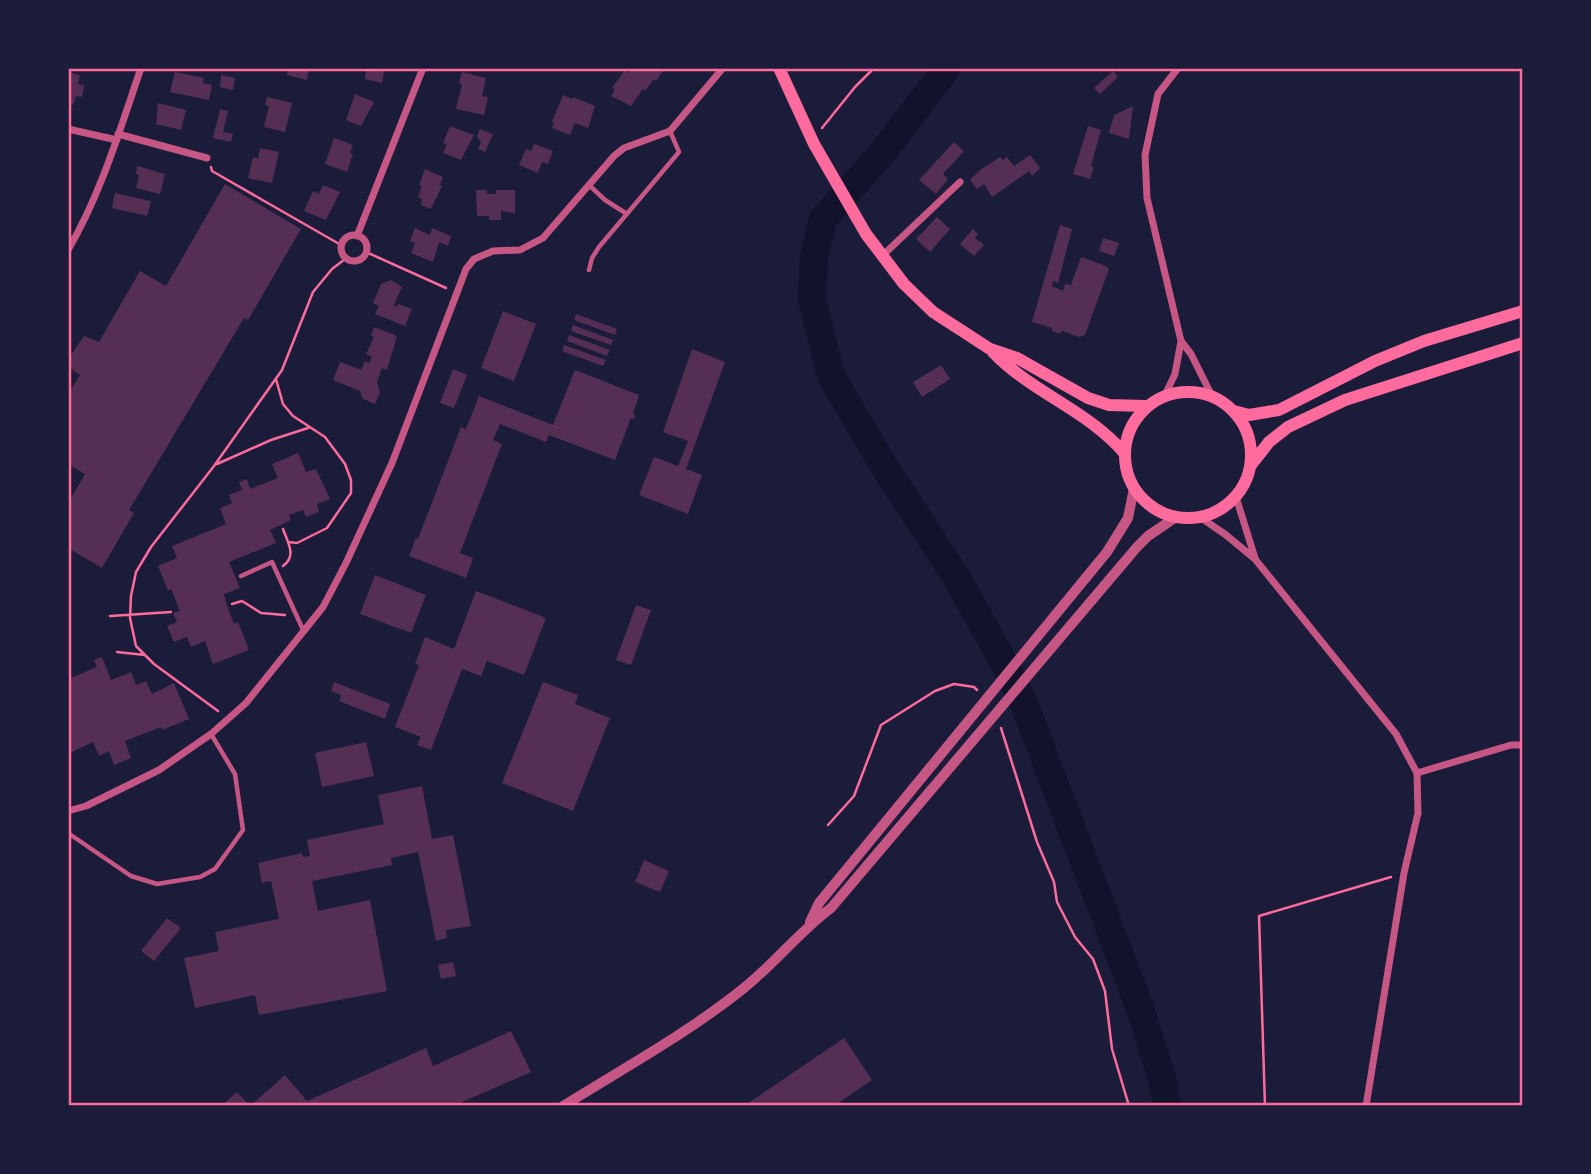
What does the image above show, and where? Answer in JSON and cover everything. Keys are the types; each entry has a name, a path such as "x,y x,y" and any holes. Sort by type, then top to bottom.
{"main road":[{"path":"779,68 813,140 866,234 881,256 933,313 990,349 1017,358 1087,398 1110,405 1146,407"},
{"path":"1523,311 1412,346 1375,361 1279,410 1249,415 1234,411 1212,396 1189,391 1166,395 1146,407 1130,428 1125,454 1127,472 1134,488 1152,507 1176,517 1200,517 1225,506 1236,497 1251,465 1269,442 1289,427 1345,400 1523,342"},
{"path":"990,349 1011,371 1087,419 1110,437 1125,454"},
{"path":"1234,411 1245,427 1251,446 1251,465"}],"street":[{"path":"68,250 82,226 118,137 141,68"},
{"path":"357,236 423,68"},
{"path":"68,811 86,806 159,770 211,734 265,682 323,607 346,563 392,463 466,268 474,259 493,251 520,250 542,237 624,148 670,131 723,68"},
{"path":"1166,395 1175,374 1181,341 1147,198 1145,155 1158,94 1178,68"},
{"path":"68,129 118,137 207,158"},
{"path":"881,256 960,182"},
{"path":"349,236 357,236 364,240 366,252 358,261 345,259 341,253 341,245 349,236"},
{"path":"1181,341 1191,354 1212,396"},
{"path":"808,925 819,902 979,703 1107,552 1122,530 1132,503 1134,488"},
{"path":"1236,497 1255,559"},
{"path":"563,1106 703,1018 744,988 781,955 808,925 831,908 1137,547 1162,525 1176,517"},
{"path":"1200,517 1255,559 1396,734 1417,773 1418,813 1404,873 1366,1106"},
{"path":"1417,773 1511,744 1523,744"}],"lane":[{"path":"589,270 599,247 680,152 670,131"},
{"path":"589,185 605,200 627,214"},
{"path":"241,576 272,562 304,633"},
{"path":"68,832 131,876 157,884 200,877 215,869 243,830 235,774 211,734"}],"path":[{"path":"813,140 855,87 874,68"},
{"path":"207,158 212,171 341,245"},
{"path":"366,252 457,292"},
{"path":"229,718 190,692 136,646 130,614 136,572 151,547 214,466 276,379 294,346 313,292 332,269 345,259"},
{"path":"276,379 283,404 293,416 325,437 345,464 351,480 351,493 327,528 297,543 288,542"},
{"path":"214,466 271,440 310,428"},
{"path":"276,570 286,565 292,557 283,529"},
{"path":"233,604 242,601 261,612 296,615"},
{"path":"110,616 171,612"},
{"path":"117,652 145,655"},
{"path":"828,825 854,796 881,726 935,691 954,684 974,687 979,703"},
{"path":"1001,728 1037,842 1054,882 1057,902 1074,937 1093,959 1105,991 1112,1049 1129,1106"},
{"path":"1265,1106 1259,916 1404,873"}],"building":[{"path":"288,68 309,68 307,80 287,75"},
{"path":"366,68 388,68 384,71 382,83 365,79"},
{"path":"632,68 665,68 656,81 654,79 645,91 643,89 631,106 611,96 615,90 612,88 625,70 628,73"},
{"path":"1113,71 1118,77 1100,94 1094,88"},
{"path":"68,72 80,75 78,84 84,85 82,97 76,96 73,105 68,104"},
{"path":"175,72 204,78 203,83 212,85 209,100 170,92"},
{"path":"462,72 486,78 482,96 488,97 484,115 456,109"},
{"path":"221,75 235,78 233,90 220,87"},
{"path":"355,94 374,102 361,126 346,120"},
{"path":"563,95 595,106 588,128 575,123 570,135 552,128"},
{"path":"267,97 292,103 285,132 264,127 269,106 265,105"},
{"path":"158,103 186,110 181,130 156,124"},
{"path":"1133,106 1129,139 1109,133 1114,115"},
{"path":"220,109 228,111 223,132 233,134 231,142 213,138"},
{"path":"450,126 474,135 461,160 443,153 447,144 443,143"},
{"path":"1088,126 1101,130 1090,179 1073,174"},
{"path":"480,129 493,134 485,152 478,149 481,143 477,136"},
{"path":"334,138 353,145 347,172 325,164"},
{"path":"954,142 964,151 943,174 948,179 936,194 919,180"},
{"path":"534,144 553,151 548,164 542,162 538,173 519,165 526,149 531,151"},
{"path":"260,148 279,152 272,183 248,178 253,157 258,159"},
{"path":"1030,155 1040,168 1032,176 1029,171 992,197 984,184 977,189 970,180 1000,157 1003,160 1007,157 1014,166"},
{"path":"137,166 165,174 160,194 136,188 139,175 136,174"},
{"path":"425,169 443,177 442,186 431,209 421,205 422,199 418,197"},
{"path":"225,184 301,229 248,320 244,318 129,510 134,513 102,568 68,548 68,503 85,474 68,464 68,394 80,375 68,367 68,359 84,336 99,342 140,271 166,286"},
{"path":"323,185 340,192 326,220 304,211 313,191 319,194"},
{"path":"476,190 487,190 487,194 496,194 496,190 515,190 515,213 501,211 501,220 477,216"},
{"path":"115,193 151,201 147,216 112,208"},
{"path":"937,217 950,229 930,252 916,239"},
{"path":"1060,225 1072,229 1058,283 1053,281 1052,286 1063,291 1065,284 1071,285 1081,257 1109,269 1085,335 1079,337 1062,331 1060,334 1052,331 1052,328 1032,322"},
{"path":"415,228 430,235 432,228 451,236 448,246 439,242 433,262 411,253 415,243 410,241"},
{"path":"973,229 978,234 975,238 984,245 974,256 960,244"},
{"path":"1103,238 1119,243 1114,256 1099,251"},
{"path":"391,280 402,287 394,305 412,309 405,326 375,314 379,306 373,303 381,284"},
{"path":"503,311 536,324 514,381 481,368"},
{"path":"576,314 617,329 615,335 574,320"},
{"path":"573,325 613,340 611,345 571,331"},
{"path":"374,327 397,336 387,370 382,368 377,382 380,393 375,404 363,399 360,391 333,380 340,362 361,370 365,361 369,363 372,357 366,354 374,337 371,336"},
{"path":"569,335 610,350 607,356 567,341"},
{"path":"564,345 606,360 603,366 562,351"},
{"path":"692,349 725,362 686,469 702,475 688,514 639,495 654,457 678,466 688,441 663,432"},
{"path":"941,365 950,379 922,397 913,382"},
{"path":"453,369 467,375 454,408 440,403"},
{"path":"575,370 639,395 634,419 631,418 615,460 549,435 546,442 500,424 493,440 502,444 460,553 473,558 466,578 409,556 461,427 466,429 479,396 553,425"},
{"path":"298,453 306,472 316,469 330,499 317,504 319,512 306,517 303,510 289,515 291,520 270,530 276,543 229,562 240,588 224,594 226,603 234,624 238,622 249,650 213,664 205,641 191,647 187,637 174,642 167,626 177,622 173,613 180,611 158,566 177,558 172,546 226,524 220,508 232,503 229,495 242,490 239,482 247,479 250,489 278,478 272,464"},
{"path":"375,575 426,595 411,633 360,614"},
{"path":"476,591 546,618 524,675 487,661 481,676 462,669 431,750 417,745 421,737 395,727 419,665 415,664 425,637 454,649"},
{"path":"636,605 651,610 631,665 616,660"},
{"path":"102,657 111,680 131,672 136,685 146,681 152,694 174,683 189,719 125,741 131,758 114,765 109,751 99,756 93,742 68,754 68,679 97,667 94,660"},
{"path":"334,682 390,704 385,719 339,701 341,695 331,691"},
{"path":"543,682 578,695 575,704 610,718 573,811 502,783"},
{"path":"366,742 374,776 322,787 315,753"},
{"path":"422,786 432,839 453,835 471,926 446,930 447,938 436,941 418,852 391,858 392,865 312,881 318,911 370,900 387,991 259,1015 255,995 195,1008 184,958 219,951 215,932 279,919 271,881 262,883 258,863 302,853 303,857 310,856 307,840 384,824 378,795"},
{"path":"644,860 669,871 660,892 635,882"},
{"path":"167,918 181,928 154,961 141,951"},
{"path":"453,962 456,976 441,979 438,965"},
{"path":"511,1031 531,1072 453,1106 250,1106 285,1075 307,1101 426,1048 433,1066"},
{"path":"844,1038 872,1080 834,1106 744,1106"},
{"path":"237,1092 250,1106 221,1106"}],"waterway":[{"path":"947,68 883,152 823,219 814,257 812,299 831,376 887,471 957,578 1008,670 1026,709 1140,1008 1162,1078 1167,1106"}]}
